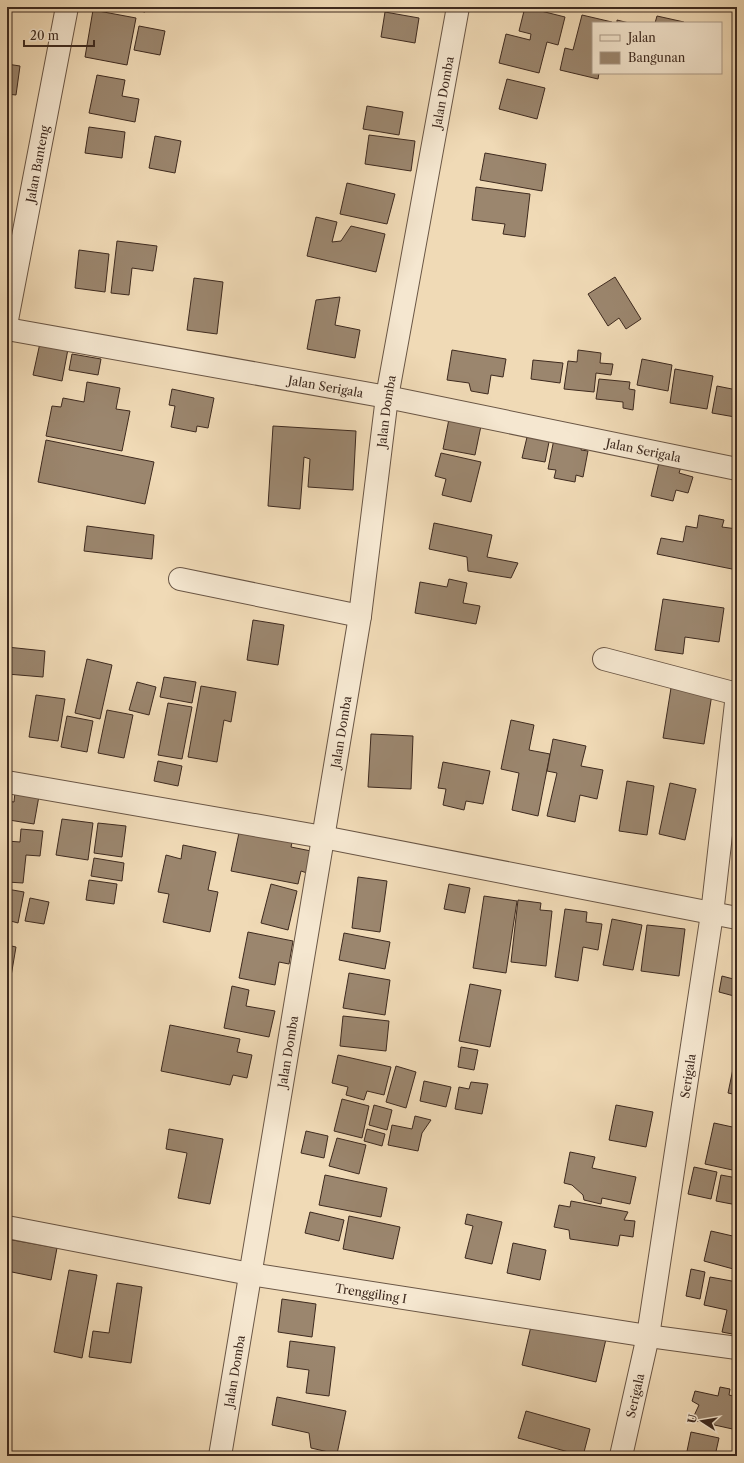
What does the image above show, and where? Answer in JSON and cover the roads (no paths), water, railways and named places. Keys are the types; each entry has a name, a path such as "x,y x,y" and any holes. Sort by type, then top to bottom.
{"street":[{"name":"Jalan Banteng","path":"7,320 67,7"},
{"name":"Jalan Domba","path":"220,1456 360,616 387,397 458,7"},
{"name":"Jalan Serigala","path":"7,329 387,397 737,469"},
{"path":"180,579 360,616"},
{"path":"604,659 737,694"},
{"name":"Serigala","path":"621,1456 648,1336 712,914 737,694"},
{"path":"7,782 323,837 737,918"},
{"name":"Trenggiling I","path":"7,1227 250,1274 648,1336 737,1348"}]}
